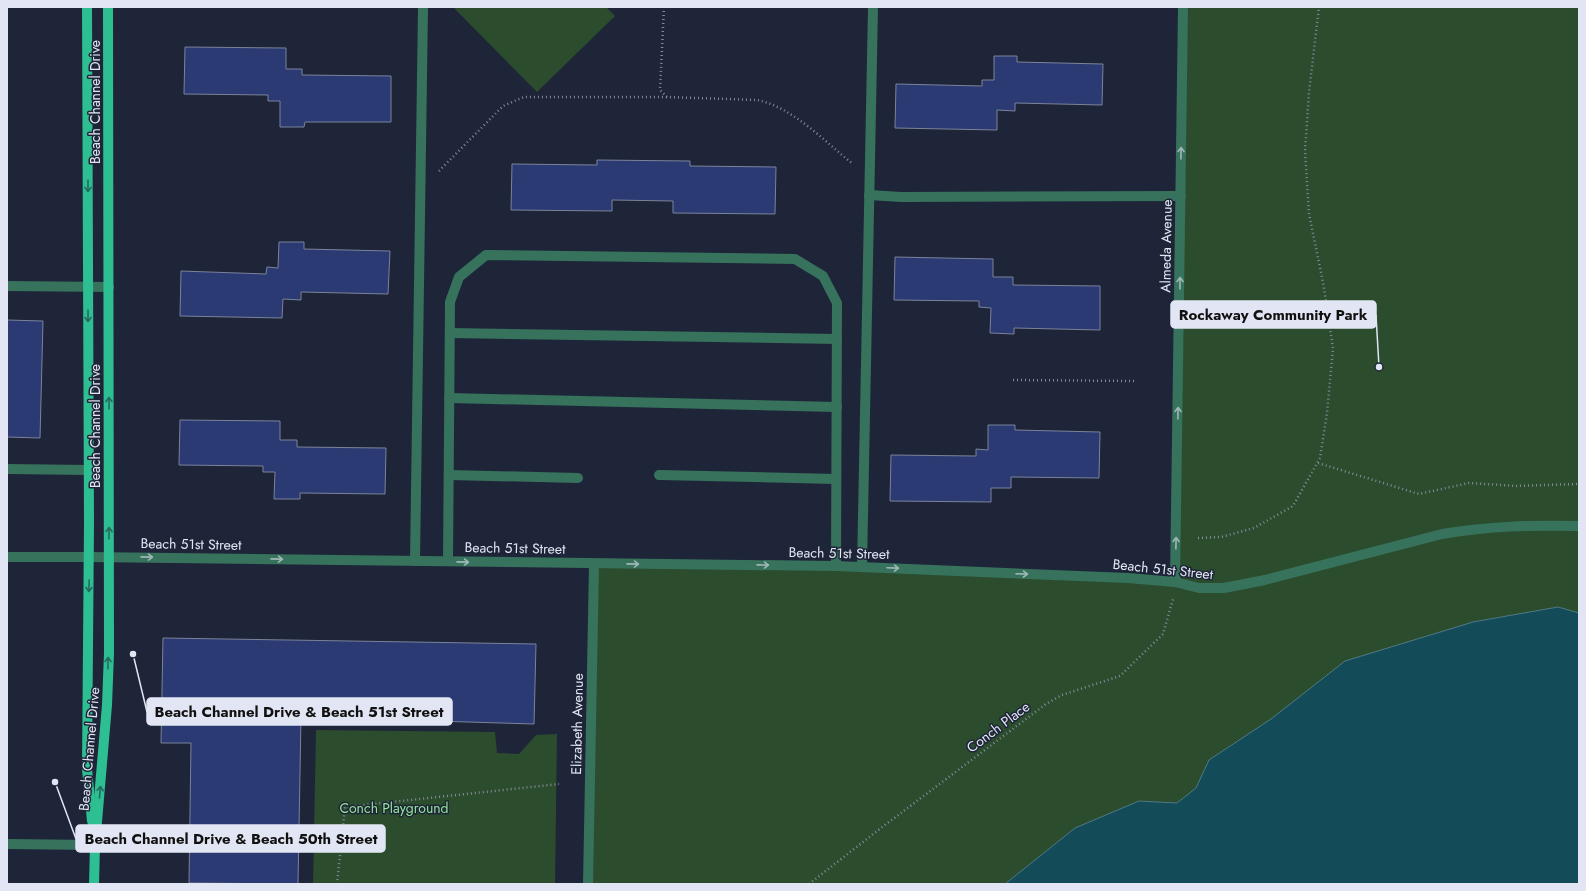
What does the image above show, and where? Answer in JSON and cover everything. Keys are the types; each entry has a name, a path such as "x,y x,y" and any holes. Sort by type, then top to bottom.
{"main road":[{"name":"Beach Channel Drive","path":"87,7 89,470 87,769 95,845"},
{"name":"Beach Channel Drive","path":"94,884 95,845 107,705 109,287 108,7"}],"street":[{"path":"415,561 423,7"},
{"path":"862,567 873,7"},
{"name":"Almeda Avenue","path":"1175,582 1183,7"},
{"path":"869,195 901,197 1181,196"},
{"path":"448,561 450,302 459,278 486,255 795,259 823,276 837,303 836,566"},
{"path":"7,286 109,287"},
{"path":"450,333 837,339"},
{"path":"449,398 837,407"},
{"path":"7,470 89,470"},
{"path":"449,475 578,478"},
{"path":"659,475 836,479"},
{"name":"Beach 51st Street","path":"7,557 836,566 1128,578 1175,582 1199,588 1224,588 1265,580 1442,534 1471,529 1521,525 1579,526"},
{"name":"Elizabeth Avenue","path":"588,884 594,564"},
{"path":"7,844 95,845"}],"path":[{"path":"664,7 660,90 667,97"},
{"path":"1198,538 1221,537 1254,528 1293,506 1320,458 1327,413 1333,348 1323,282 1309,214 1305,150 1309,92 1320,7"},
{"path":"420,189 503,106 524,97 667,97 757,100 768,102 793,116 870,178"},
{"path":"1013,380 1135,381"},
{"path":"1318,463 1419,494 1469,483 1515,486 1579,484"},
{"name":"Conch Place","path":"809,884 1046,704 1062,695 1120,676 1163,634 1170,613 1175,582"},
{"path":"337,884 345,807 560,784"}],"green space":[{"path":"453,7 606,7 615,16 537,92"},
{"path":"1183,7 1579,7 1579,613 1558,607 1473,622 1345,661 1271,719 1209,760 1196,788 1177,803 1139,801 1075,828 1005,884 588,884 594,564 836,566 1175,582"},
{"name":"Conch Playground","path":"316,730 495,732 497,753 519,754 536,735 557,734 555,884 313,884"}],"shaded area":[{"path":"1558,607 1579,613 1579,884 1005,884 1075,828 1139,801 1177,803 1196,788 1209,760 1271,719 1345,661 1473,622"}],"building":[{"path":"185,47 286,48 286,69 302,69 302,75 391,76 391,122 305,122 304,127 280,127 280,101 268,101 268,95 184,94"},
{"path":"994,56 1017,56 1017,62 1103,64 1102,105 1015,103 1015,111 997,110 997,130 895,128 896,84 982,86 982,80 994,80"},
{"path":"597,160 690,161 690,166 776,167 775,214 673,213 673,201 612,200 612,211 511,210 512,164 597,165"},
{"path":"279,242 304,242 304,249 390,251 388,294 301,292 301,300 283,299 282,318 180,316 181,271 266,274 267,267 278,268"},
{"path":"895,257 993,259 993,277 1013,277 1013,285 1100,286 1100,330 1014,328 1014,334 990,333 991,308 979,307 979,301 894,300"},
{"path":"7,320 43,321 40,438 7,437"},
{"path":"180,420 280,421 280,440 297,440 297,447 386,448 385,494 300,493 300,499 274,499 275,472 263,472 263,466 179,465"},
{"path":"988,425 1015,425 1015,430 1100,432 1099,478 1011,477 1011,488 991,488 991,502 890,501 891,455 976,456 976,449 988,450"},
{"path":"163,638 536,644 534,724 301,717 298,884 189,883 191,743 161,743"}],"place":[{"name":"Rockaway Community Park","path":"1379,367"},
{"name":"Beach Channel Drive & Beach 51st Street","path":"133,654"},
{"name":"Beach Channel Drive & Beach 50th Street","path":"55,782"}]}
